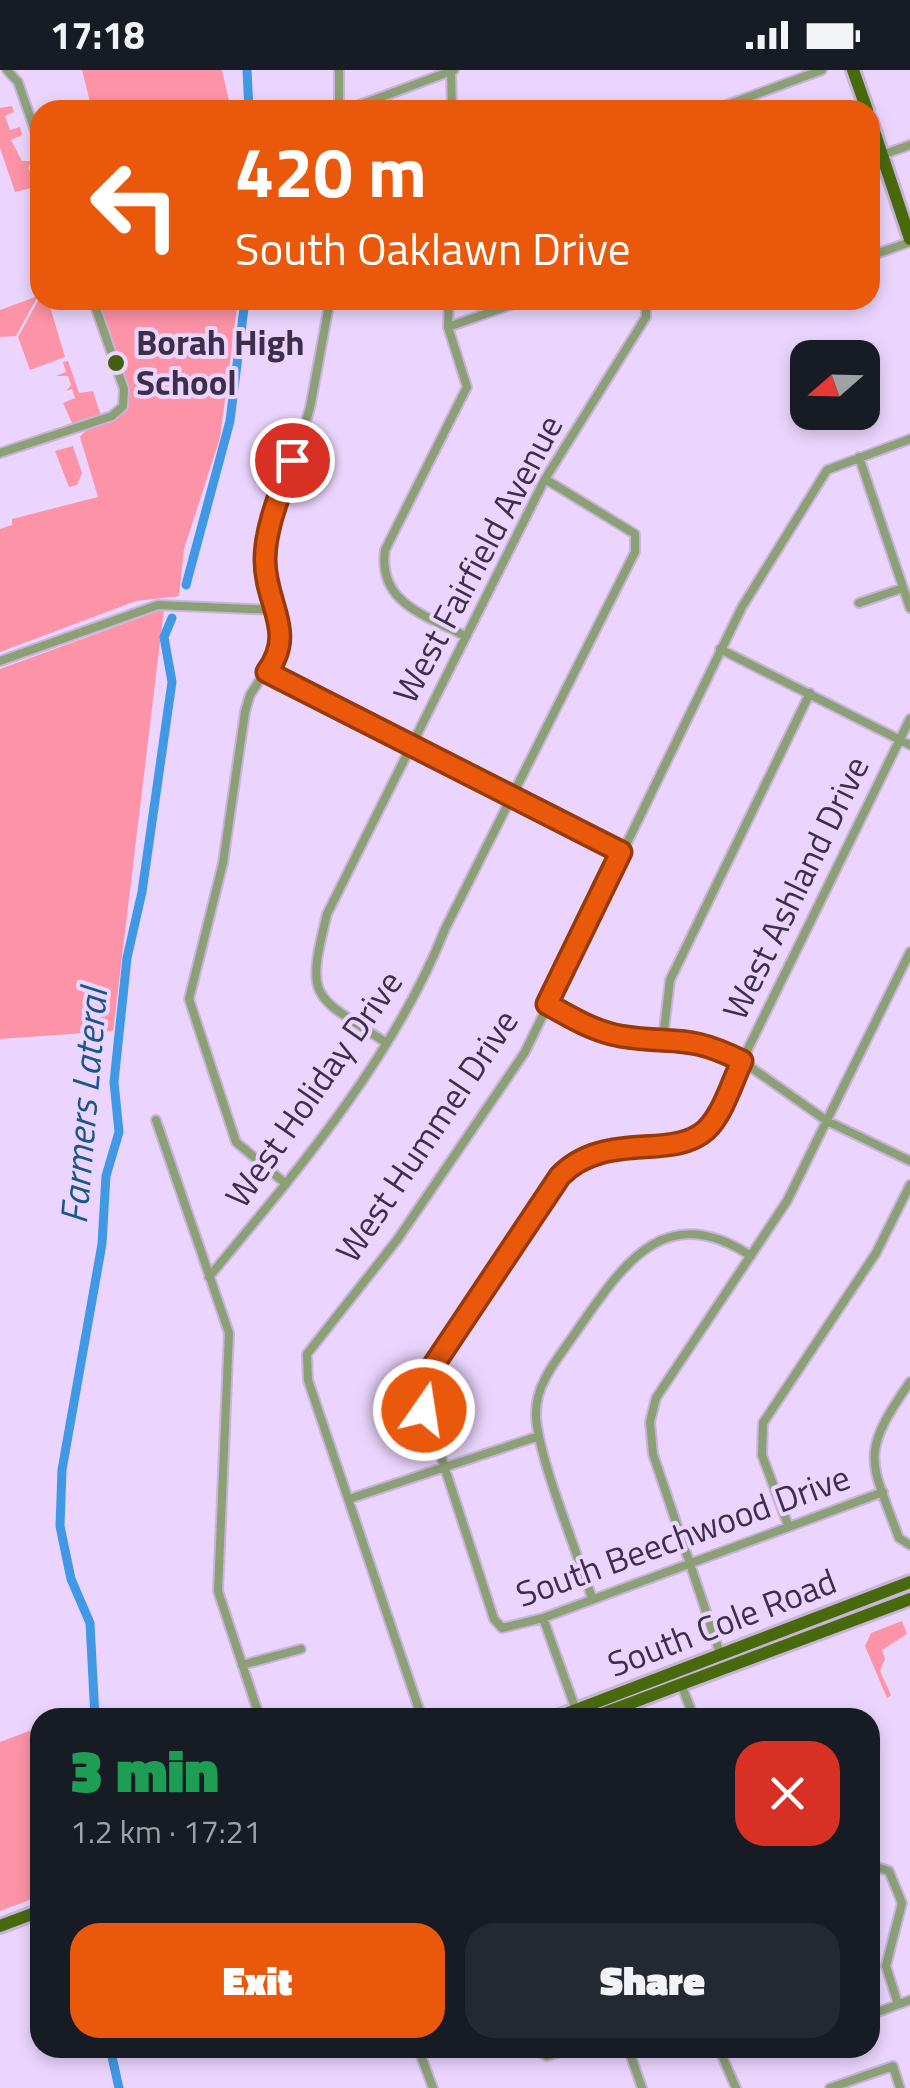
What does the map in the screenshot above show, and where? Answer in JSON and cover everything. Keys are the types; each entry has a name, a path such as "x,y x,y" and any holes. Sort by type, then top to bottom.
{"main road":[{"path":"854,70 864,100"},
{"path":"880,150 910,240"},
{"name":"South Cole Road","path":"616,1708 681,1684 723,1662 910,1582"},
{"name":"South Cole Road","path":"581,1708 910,1599"},
{"path":"605,1708 624,1692"},
{"path":"0,1926 30,1916"}],"street":[{"path":"7,70 18,82 30,116"},
{"path":"339,70 341,100"},
{"path":"370,100 452,70 452,100"},
{"path":"742,100 822,70"},
{"path":"882,156 910,146"},
{"path":"880,252 910,240"},
{"path":"0,453 112,416 123,406 124,389 96,310"},
{"path":"286,1184 236,1142 189,999 223,862 245,712 250,695 282,647 266,576 266,548 310,408 328,310"},
{"path":"449,310 448,327 466,387 385,550 383,566 386,581 400,602 465,636"},
{"path":"448,327 497,310"},
{"name":"West Fairfield Avenue","path":"385,1042 324,1002 313,977 331,902 545,479 646,317 646,310"},
{"name":"West Hummel Drive","path":"419,1708 308,1380 308,1354 397,1240 525,1052 720,650 827,470 910,439"},
{"path":"859,456 910,608"},
{"name":"West Holiday Drive","path":"210,1277 286,1184 420,990 445,929 638,544 629,530 545,479"},
{"path":"859,603 904,588"},
{"path":"0,661 158,605 275,610"},
{"path":"720,650 910,745"},
{"path":"267,672 621,852"},
{"path":"663,1038 670,980 810,693"},
{"name":"West Ashland Drive","path":"502,1628 494,1619 424,1410 426,1378 560,1176 585,1155 686,1140 703,1132 742,1061 910,719"},
{"path":"723,1662 652,1454 650,1422 662,1387 787,1201 910,952"},
{"path":"547,1004 595,1029 701,1042 742,1061 827,1121 910,1162"},
{"path":"156,1120 230,1348 217,1523 218,1591 257,1708"},
{"path":"788,1526 762,1455 763,1423 876,1253 910,1185"},
{"path":"592,1598 535,1416 547,1374 629,1259 663,1240 706,1234 724,1238 751,1256"},
{"path":"909,1545 900,1538 882,1492 874,1467 874,1439 910,1382"},
{"path":"348,1499 540,1436"},
{"name":"South Beechwood Drive","path":"502,1628 543,1618 882,1492"},
{"path":"543,1618 575,1708"},
{"path":"242,1665 300,1649"},
{"path":"681,1684 690,1708"},
{"path":"880,1869 889,1872 902,1903 886,1966 898,2004"},
{"path":"880,2010 910,2000"},
{"path":"422,2058 433,2088"},
{"path":"632,2058 642,2088"},
{"path":"723,2058 736,2088"},
{"path":"830,2088 892,2066 900,2088"}],"shaded area":[{"path":"82,70 222,70 229,100 90,100"},
{"path":"12,106 14,112 5,116 10,130 20,127 22,135 11,140 22,161 30,161 30,188 15,192 0,148 0,108"},
{"path":"30,299 30,310 16,336 0,337 0,310"},
{"path":"33,310 51,310 65,357 30,370 18,337"},
{"path":"101,310 237,310 220,438 184,549 179,596 136,601 0,652 0,529 12,525 12,519 98,497 80,437 124,411 129,392"},
{"path":"68,361 79,393 93,391 101,416 73,425 63,403 75,398 72,389 66,391 71,385 68,376 56,376 66,372 63,362"},
{"path":"73,446 82,473 77,485 69,487 55,451"},
{"path":"164,609 113,1031 0,1039 0,669"},
{"path":"902,1621 907,1634 882,1650 885,1659 880,1671 891,1695 887,1698 865,1646 871,1633"},
{"path":"30,1731 30,1900 0,1911 0,1742"}],"waterway":[{"name":"Farmers Lateral","path":"247,70 248,100"},
{"name":"Farmers Lateral","path":"186,585 230,421 244,310"},
{"name":"Farmers Lateral","path":"94,1708 90,1623 71,1579 60,1526 62,1470 102,1244 106,1176 119,1132 114,1082 127,958 142,892 172,682 164,637 172,618"},
{"name":"Farmers Lateral","path":"112,2058 119,2088"}],"place":[{"name":"Borah High School","path":"116,363"}],"route":[{"path":"292,460 266,548 266,576 282,635 278,657 267,672 621,852 547,1004 616,1036 690,1039 742,1061 710,1126 696,1137 585,1155 560,1176 431,1369 423,1387 424,1410"}]}
